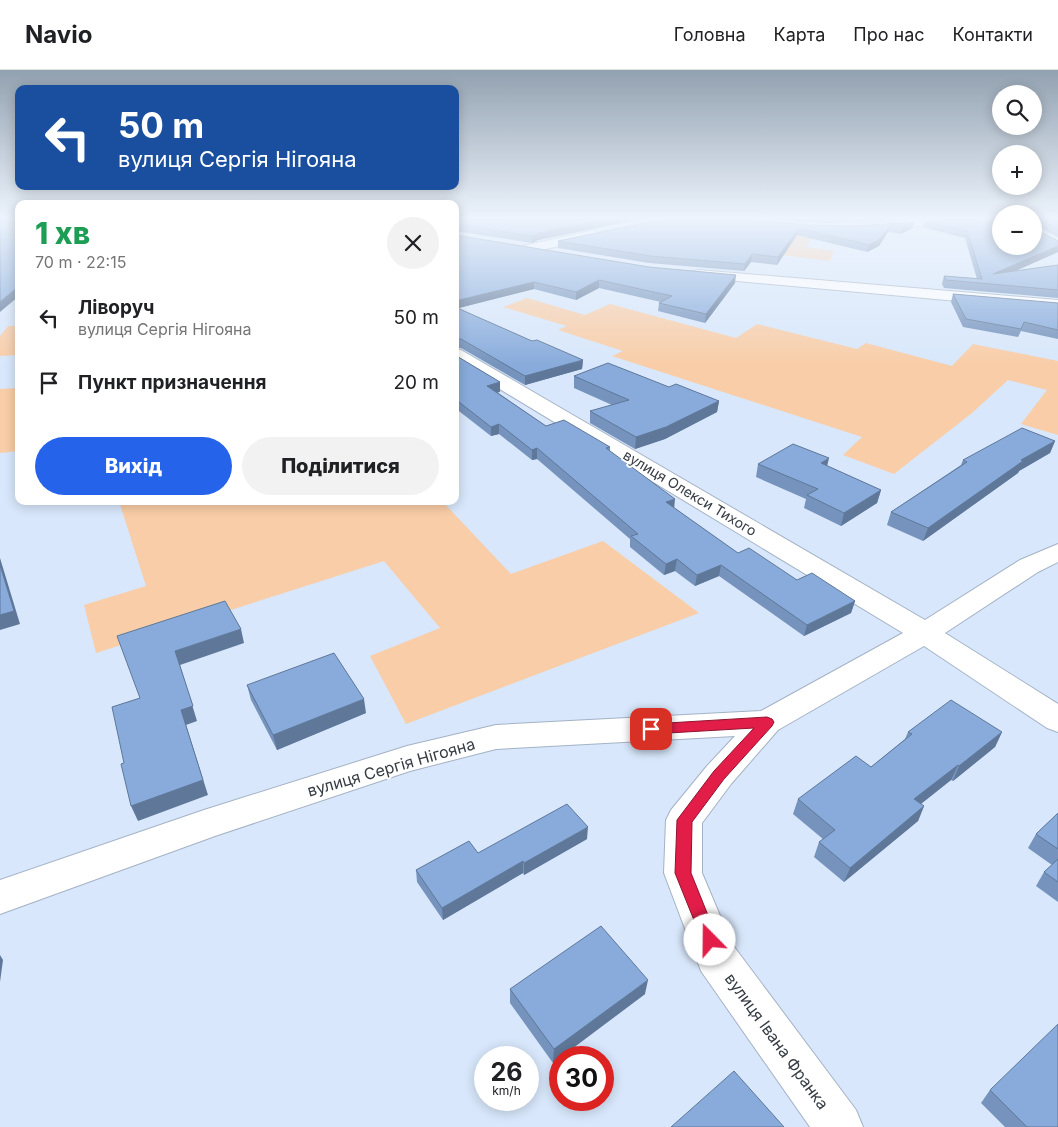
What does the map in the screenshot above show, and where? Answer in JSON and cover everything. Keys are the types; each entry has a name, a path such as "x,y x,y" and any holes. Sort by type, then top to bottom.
{"street":[{"path":"688,273 1058,305"},
{"name":"вулиця Олекси Тихого","path":"459,356 926,633"},
{"name":"вулиця Сергія Нігояна","path":"0,897 204,825 398,762 496,738 767,722 926,633 1029,566 1058,552"},
{"path":"926,633 1058,720"},
{"name":"вулиця Івана Франка","path":"767,722 719,775 684,820 683,873 716,957 839,1127"}],"shaded area":[{"path":"527,298 585,315 610,304 736,338 757,324 857,349 866,343 952,366 973,344 1058,361 1058,435 1021,424 1047,390 1008,380 972,413 894,474 843,455 862,437 612,356 623,351 558,330 567,326 503,307"},
{"path":"8,326 15,326 15,355 0,356 0,336"},
{"path":"15,388 15,451 0,453 0,389"},
{"path":"120,505 446,505 511,574 603,541 699,613 406,724 370,656 440,628 384,561 96,653 84,605 146,586"}],"building":[{"path":"0,267 15,267 15,289 0,302"},
{"path":"459,267 653,267 736,275 706,314 659,303 672,296 599,280 576,292 534,282 459,300"},
{"path":"978,267 1008,267 993,274 1041,267 1058,267 1058,290 946,280 944,276 982,279"},
{"path":"953,294 1058,303 1058,330 1024,322 1021,329 966,319"},
{"path":"459,309 532,341 537,340 583,360 525,376 459,339"},
{"path":"459,357 500,382 487,386 546,426 564,420 610,447 606,448 675,499 666,502 738,553 749,548 797,580 812,573 855,601 807,625 721,565 697,575 677,559 666,564 631,536 638,534 537,448 532,450 499,424 491,427 459,402"},
{"path":"608,363 669,387 676,384 719,401 666,427 636,437 590,411 629,400 574,376"},
{"path":"1022,428 1055,441 1021,460 1023,461 928,528 891,512 967,462 963,460"},
{"path":"793,444 829,458 821,463 881,490 844,513 807,495 818,489 758,464"},
{"path":"0,565 14,611 0,615"},
{"path":"225,601 241,629 175,651 193,706 181,710 203,780 131,806 121,764 124,763 112,707 140,698 117,636"},
{"path":"334,653 364,699 273,735 247,685"},
{"path":"951,700 1002,732 914,799 924,806 850,868 819,842 835,830 798,799 856,756 871,767 912,734 908,732"},
{"path":"567,804 588,827 524,863 523,861 442,908 416,870 469,841 478,853"},
{"path":"1058,813 1058,849 1036,834"},
{"path":"1058,859 1058,882 1044,872"},
{"path":"601,926 648,980 558,1046 552,1046 510,989"},
{"path":"1058,1024 1058,1127 1027,1127 990,1090"},
{"path":"734,1071 784,1127 671,1127"}],"route":[{"path":"651,729 767,722 719,775 684,820 683,873 710,940"}]}
